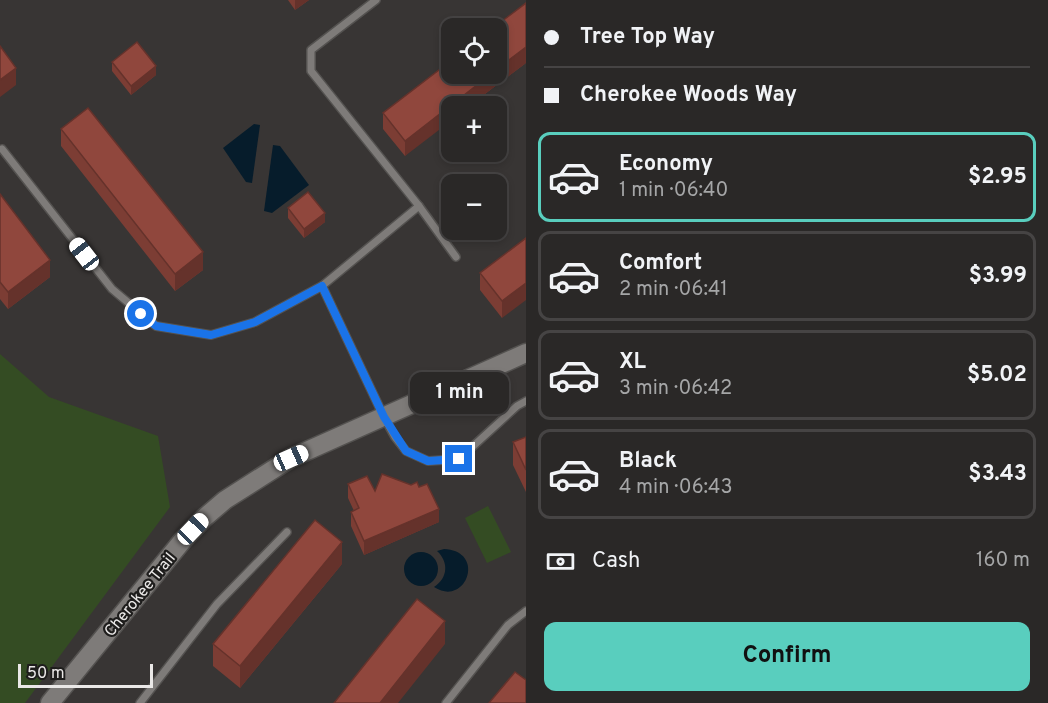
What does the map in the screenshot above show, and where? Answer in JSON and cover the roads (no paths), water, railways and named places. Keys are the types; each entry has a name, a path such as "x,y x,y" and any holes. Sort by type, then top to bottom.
{"street":[{"name":"Cherokee Trail","path":"50,703 183,540 204,518 291,458 526,353"}],"lane":[{"path":"376,0 311,50 311,71 419,206 456,257"},
{"path":"2,149 112,289 156,326 211,335 255,322 322,286 419,206"},
{"path":"322,286 384,417 406,451 428,461 459,459 517,406 526,401"},
{"path":"140,703 217,604 287,532"},
{"path":"446,703 508,625 526,611"}],"water":[{"path":"254,124 260,125 252,183 246,182 223,148"},
{"path":"273,145 280,146 309,185 272,213 264,211"},
{"path":"444,549 457,552 465,559 468,567 463,585 455,590 445,591 434,587 444,575 444,560 437,551"},
{"path":"421,552 433,557 438,569 433,581 421,586 409,581 404,569 409,557"}]}
